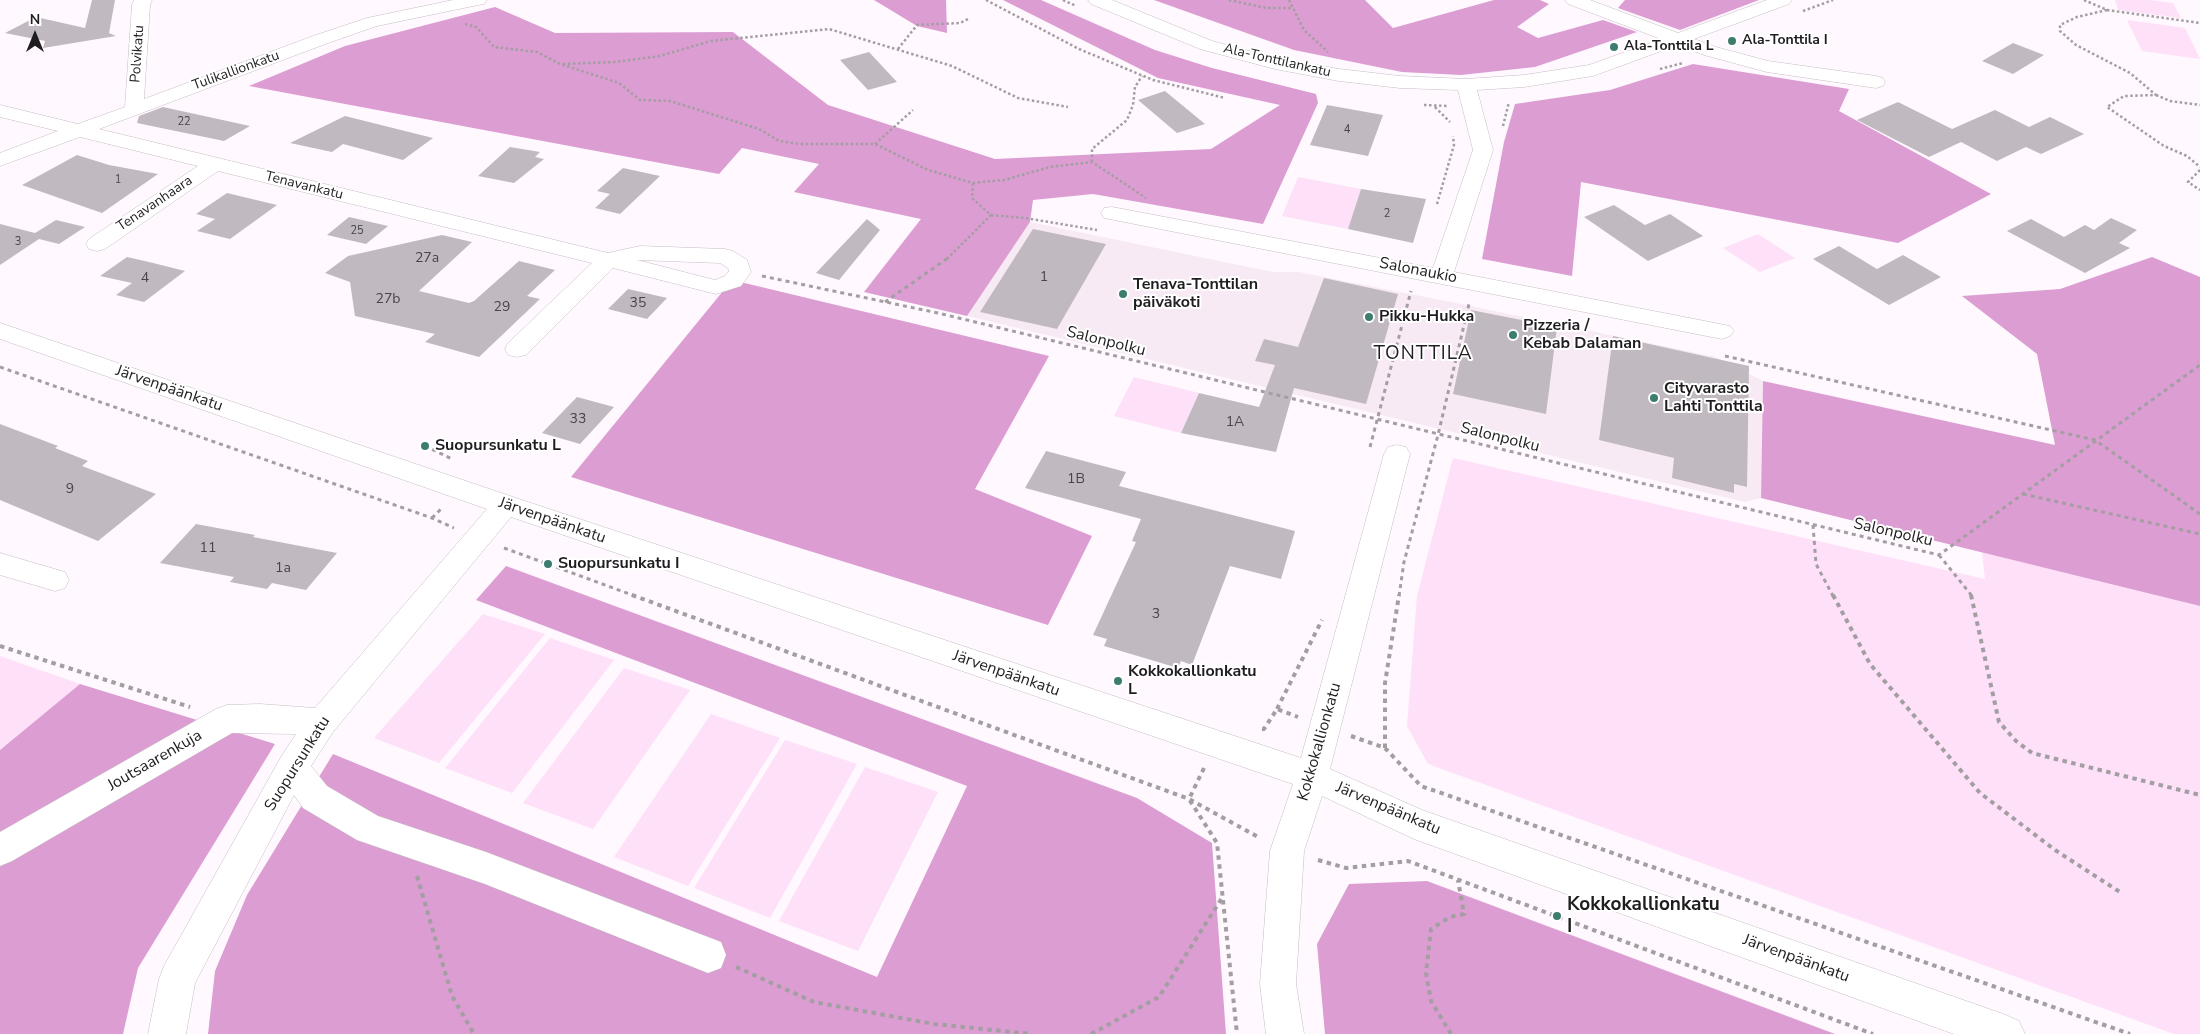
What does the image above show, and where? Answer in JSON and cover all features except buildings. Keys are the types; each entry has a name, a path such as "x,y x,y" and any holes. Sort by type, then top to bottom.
{"street":[{"name":"Polvikatu","path":"134,109 141,5 143,0"},
{"name":"Tulikallionkatu","path":"0,160 322,38 373,22 478,0"},
{"name":"Ala-Tonttilankatu","path":"1097,0 1206,45 1276,63 1365,78 1466,85 1524,81 1593,70 1782,0"},
{"path":"1581,2 1710,51 1767,66 1876,82"},
{"path":"1442,275 1483,150 1466,85"},
{"name":"Tenavankatu","path":"0,111 716,287 733,281 740,272"},
{"name":"Tenavanhaara","path":"97,244 214,164"},
{"name":"Salonaukio","path":"1112,214 1442,275 1722,330"},
{"path":"517,349 608,260"},
{"name":"Järvenpäänkatu","path":"0,331 506,505 1312,776 1414,823 2006,1034"},
{"name":"Kokkokallionkatu","path":"1285,1034 1278,984 1288,852 1312,776 1325,726 1382,455"},
{"name":"Suopursunkatu","path":"167,1034 177,979 292,767 322,722 506,505"},
{"path":"0,564 55,580"},
{"name":"Joutsaarenkuja","path":"0,850 227,719 260,718 322,722"},
{"path":"292,767 315,797 369,829 486,868 708,955"}],"path":[{"path":"986,0 1079,49 1142,76 1225,98"},
{"path":"1230,0 1266,8 1292,8"},
{"path":"1289,0 1304,30 1326,50 1365,78"},
{"path":"2084,0 2107,10 2200,23"},
{"path":"2107,10 2060,25 2060,31 2076,45 2130,73 2156,96"},
{"path":"898,49 917,25 960,23 970,18"},
{"path":"457,21 476,27 494,47 537,52 560,64 619,83 640,100 670,101 759,129 779,141 800,144 875,144 928,170 974,183 1004,180 1050,167 1092,162 1146,198 1156,222"},
{"path":"560,64 615,62 660,56 711,41 829,29 952,66 1018,98 1068,107"},
{"path":"1092,162 1092,149 1127,120 1133,105 1135,87 1142,76"},
{"path":"2200,105 2170,101 2156,96 2124,96 2107,107 2164,146 2187,156 2200,169 2188,182 2200,190"},
{"path":"875,144 914,110"},
{"path":"974,183 972,198 991,215 1056,222"},
{"path":"885,302 942,264 991,215"},
{"name":"Salonpolku","path":"740,272 885,302 1939,555 2200,364"},
{"path":"1386,748 1385,683 1404,562 1438,435 1468,304 1477,306"},
{"path":"1722,330 1725,356 2095,440 2200,514"},
{"path":"0,367 423,515 477,538 1188,799 1237,827 1288,852 1346,868 1408,861 1873,1034"},
{"path":"1377,419 1382,455"},
{"path":"2022,494 2200,534"},
{"path":"1813,525 1816,564 1870,664 1980,793 2055,850 2123,894"},
{"path":"1939,555 1973,598 1999,722 2016,741 2032,753 2200,795"},
{"path":"1255,728 1264,729 1277,709 1323,616"},
{"path":"0,646 227,719"},
{"path":"1277,709 1386,748 1421,786 2130,1034"},
{"path":"1188,799 1217,843 1237,1034"},
{"path":"407,842 441,953 452,996 474,1034"},
{"path":"1451,1034 1431,1001 1426,974 1431,929 1450,917 1464,914 1458,880"},
{"path":"1091,1034 1159,997 1222,898"},
{"path":"708,955 814,1002 934,1024 1032,1034"}],"shaded area":[{"path":"874,0 946,0 947,33 917,26"},
{"path":"1003,0 1041,0 1155,50 1212,68 1316,94 1318,103 1263,224 1093,194 1033,200 1030,222 967,316 864,292 921,219 794,192 819,164 742,148 719,174 249,86 345,46 495,7 555,33 733,32 828,105 995,159 1211,149 1280,105 1158,78"},
{"path":"1154,0 1365,0 1393,28 1494,0 1540,0 1549,4 1517,27 1538,38 1603,20 1637,32 1535,67 1461,75 1402,72 1294,50"},
{"path":"1625,0 1759,0 1680,30 1618,8"},
{"path":"2115,0 2150,0 2173,3 2181,18 2118,10"},
{"path":"2127,20 2185,28 2200,59 2142,51"},
{"path":"1693,64 1849,89 1839,111 1991,194 1898,243 1581,182 1572,276 1482,259 1504,142 1515,104 1610,90"},
{"path":"1298,177 1361,189 1348,229 1282,216"},
{"path":"1030,222 1273,272 1299,272 1716,357 1763,381 1761,498 1745,502 967,316"},
{"path":"1758,234 1795,258 1760,272 1723,248"},
{"path":"2152,257 2200,277 2200,606 1761,498 1763,381 2055,445 2037,354 1962,296 2060,289"},
{"path":"732,280 1049,356 975,489 1092,536 1048,625 571,477"},
{"path":"1134,377 1199,393 1181,433 1114,416"},
{"path":"1453,458 1985,579 1982,552 2200,606 2200,1034 2174,1034 1428,764 1407,726 1417,596"},
{"path":"506,566 1137,798 1212,843 1226,1034 208,1034 215,971 247,895 333,754 877,977 967,786 476,600"},
{"path":"483,614 545,634 439,763 374,738"},
{"path":"550,638 614,660 512,793 445,768"},
{"path":"0,656 80,684 0,750"},
{"path":"624,668 690,690 593,829 523,803"},
{"path":"80,684 275,744 138,968 123,1034 0,1034 0,750"},
{"path":"711,714 780,738 688,886 614,857"},
{"path":"785,740 857,764 770,918 694,888"},
{"path":"865,767 938,792 858,951 779,921"},
{"path":"1427,881 1835,1034 1325,1034 1317,944 1349,884"}],"place":[{"name":"Ala-Tonttila I","path":"1732,41"},
{"name":"Ala-Tonttila L","path":"1614,47"},
{"name":"Tenava-Tonttilan päiväkoti","path":"1123,294"},
{"name":"Pikku-Hukka","path":"1369,317"},
{"name":"Pizzeria / Kebab Dalaman","path":"1513,335"},
{"name":"Cityvarasto Lahti Tonttila","path":"1654,398"},
{"name":"Suopursunkatu L","path":"425,446"},
{"name":"Suopursunkatu I","path":"548,564"},
{"name":"Kokkokallionkatu L","path":"1118,681"},
{"name":"Kokkokallionkatu I","path":"1557,916"}],"district":[{"name":"TONTTILA","path":"1423,354"}]}
